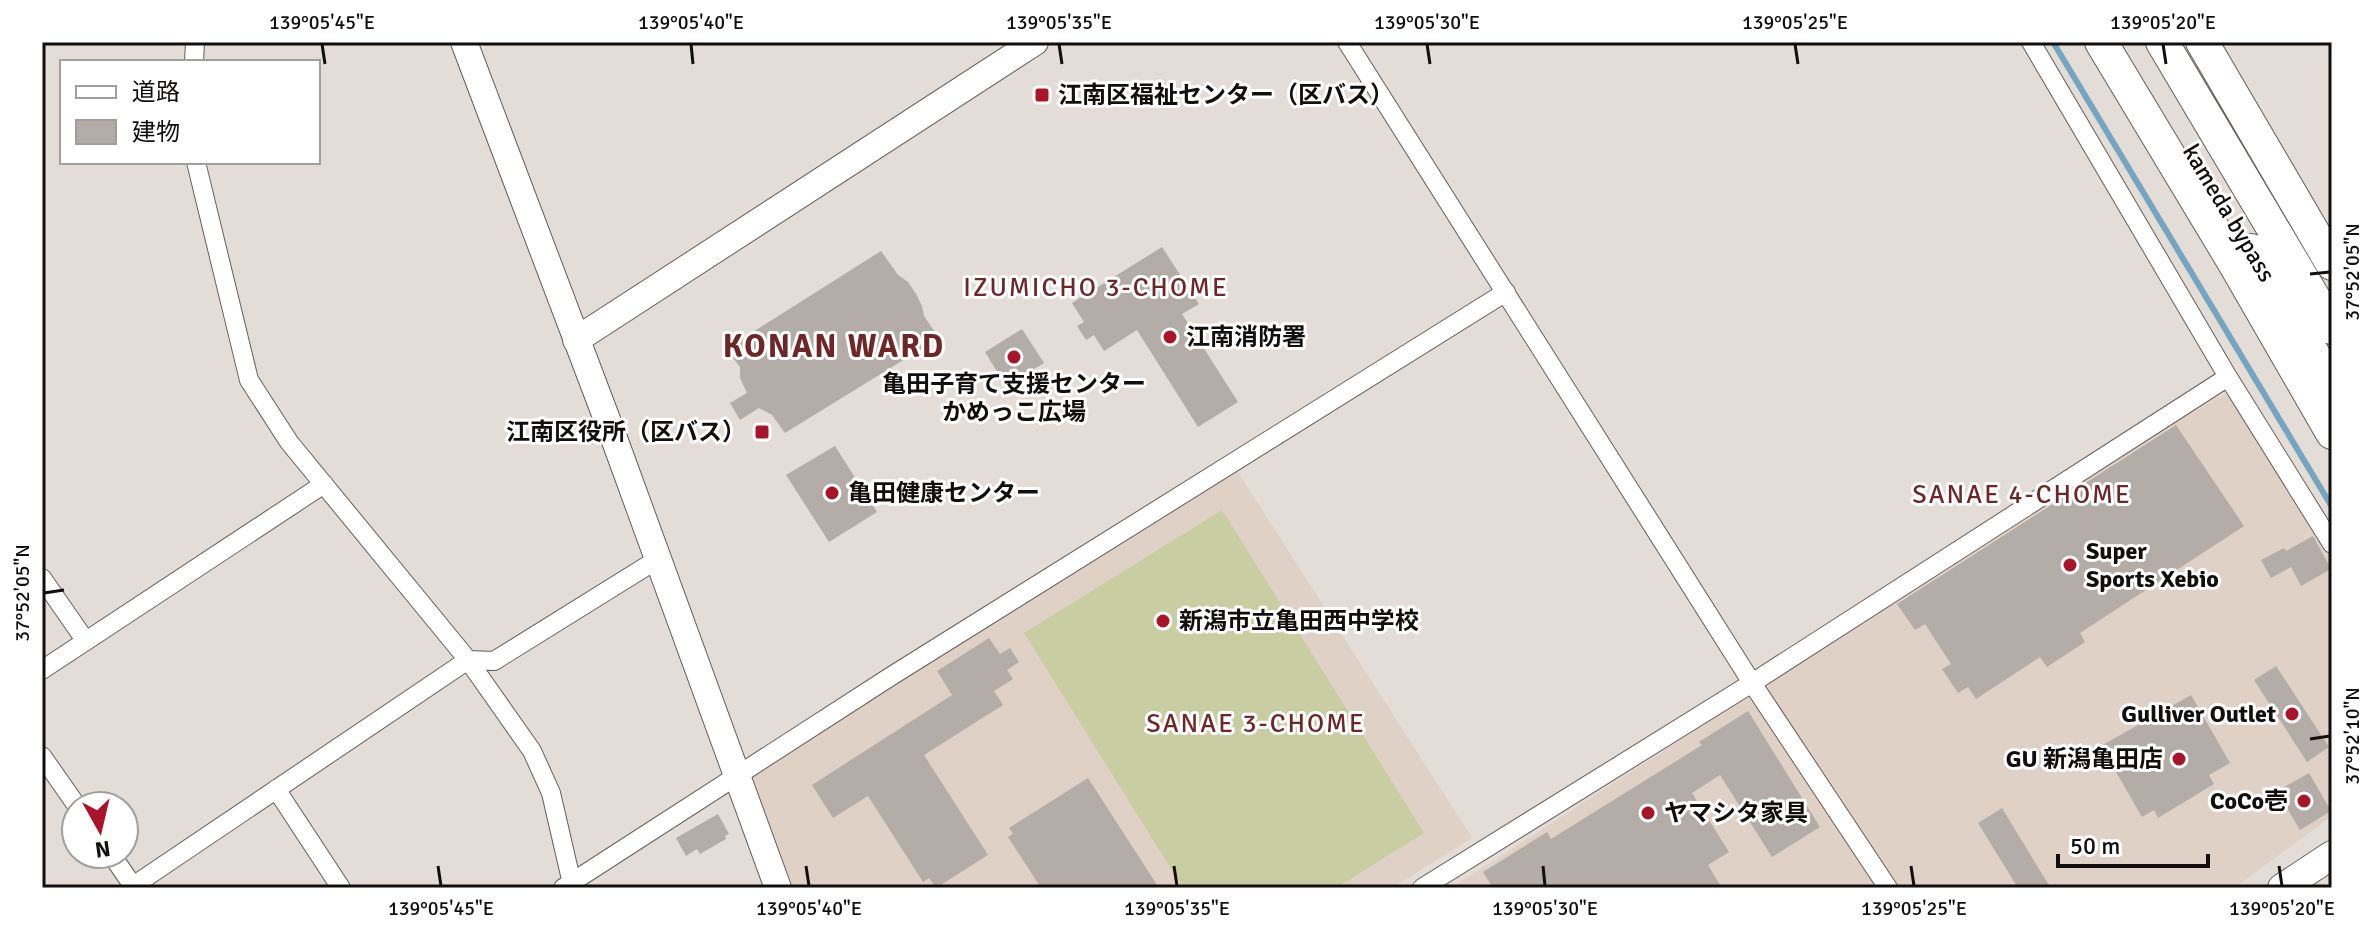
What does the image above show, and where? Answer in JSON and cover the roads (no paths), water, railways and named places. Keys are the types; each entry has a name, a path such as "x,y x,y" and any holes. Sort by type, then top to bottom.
{"highway":[{"path":"2101,42 2332,433"},
{"name":"kameda bypass","path":"2127,42 2328,378"},
{"name":"kameda bypass","path":"2162,42 2332,328"},
{"path":"2202,42 2332,264"}],"main road":[{"path":"2282,888 2332,855"}],"street":[{"path":"464,42 778,888"},
{"path":"576,340 1035,42"},
{"path":"1347,42 1752,683 1888,888"},
{"path":"2031,42 2228,377 2332,544"},
{"path":"196,164 249,380 289,442 468,660 532,751 551,793 569,886 735,774 1506,292"},
{"path":"1422,888 1752,683 2228,377"},
{"path":"42,670 324,484"},
{"path":"122,870 133,886 468,660 494,661 658,559"},
{"path":"42,578 85,640"},
{"path":"42,756 66,790"},
{"path":"276,789 341,888"}],"waterway":[{"path":"2053,42 2332,507"}],"place":[{"name":"江南区福祉センター（区バス）","path":"1042,95"},
{"name":"江南消防署","path":"1170,337"},
{"name":"亀田子育て支援センター かめっこ広場","path":"1014,357"},
{"name":"江南区役所（区バス）","path":"762,432"},
{"name":"亀田健康センター","path":"832,493"},
{"name":"Super Sports Xebio","path":"2070,565"},
{"name":"新潟市立亀田西中学校","path":"1163,621"},
{"name":"Gulliver Outlet","path":"2292,714"},
{"name":"GU 新潟亀田店","path":"2179,759"},
{"name":"CoCo壱","path":"2304,801"},
{"name":"ヤマシタ家具","path":"1648,813"}],"district":[{"name":"IZUMICHO 3-CHOME","path":"1096,287"},
{"name":"KONAN WARD","path":"834,346"},
{"name":"SANAE 4-CHOME","path":"2022,494"},
{"name":"SANAE 3-CHOME","path":"1256,723"}]}
